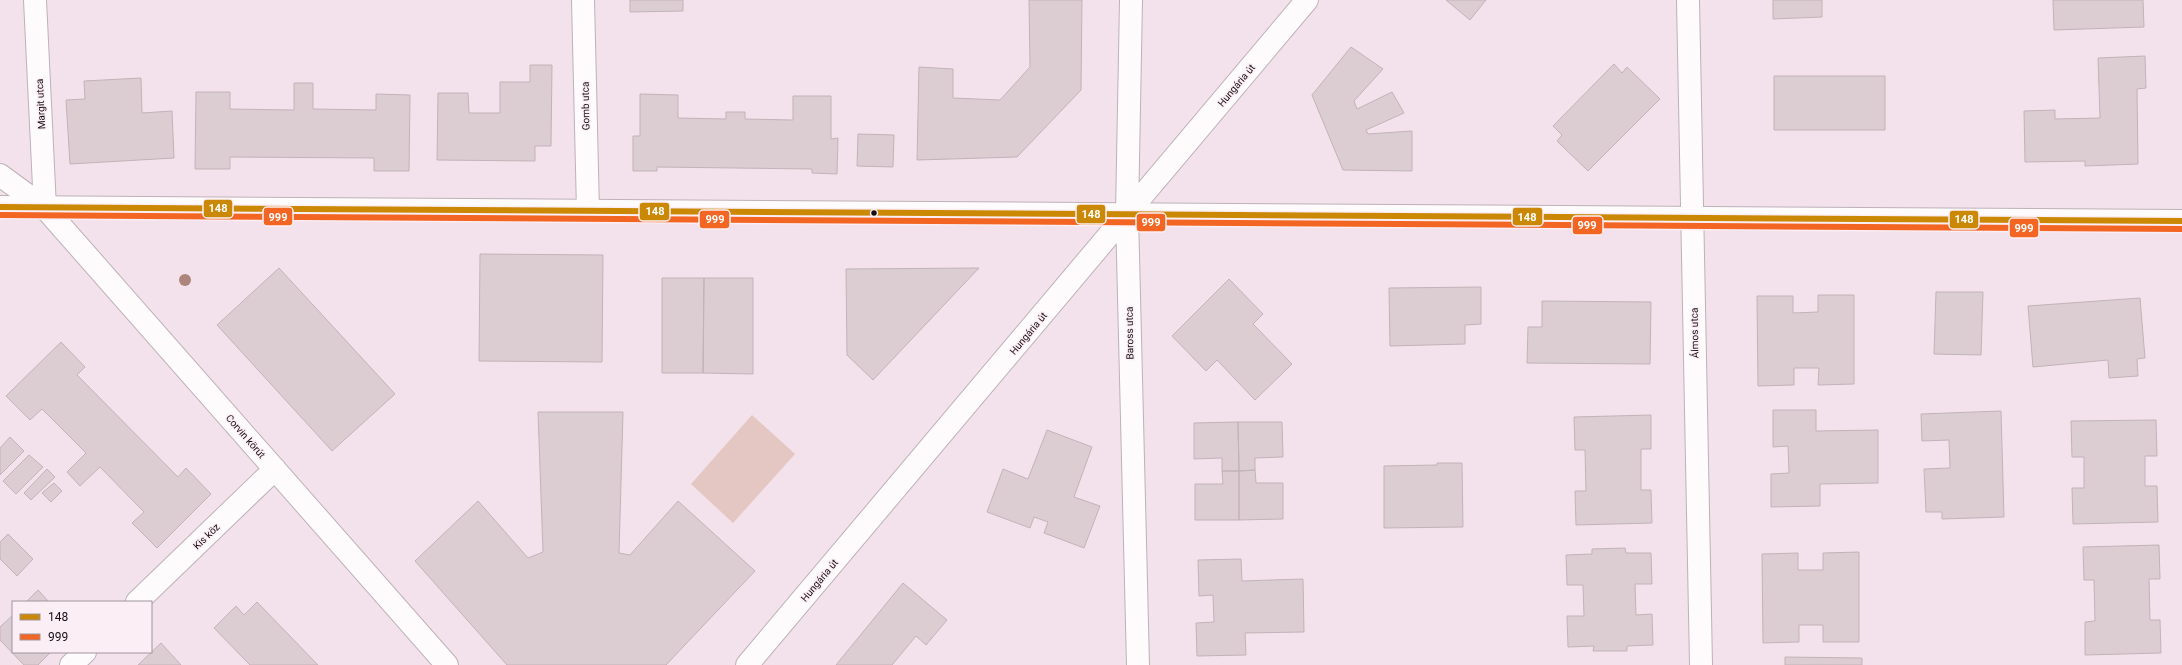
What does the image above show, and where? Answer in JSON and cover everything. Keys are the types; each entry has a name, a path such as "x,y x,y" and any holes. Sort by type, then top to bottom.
{"street":[{"name":"Margit utca","path":"35,0 46,208"},
{"name":"Gomb utca","path":"583,0 588,211"},
{"name":"Baross utca","path":"1131,0 1127,214 1138,665"},
{"name":"Hungária út","path":"747,665 1307,0"},
{"name":"Álmos utca","path":"1688,0 1701,665"},
{"name":"Corvin körút","path":"0,175 46,208 447,665"},
{"path":"0,208 2182,221"},
{"name":"Kis köz","path":"138,601 275,469"},
{"path":"71,665 84,653"}],"shaded area":[{"path":"752,415 795,454 733,523 691,484"}],"building":[{"path":"630,0 683,0 683,11 630,12"},
{"path":"1029,0 1082,0 1081,90 1017,157 917,160 919,67 953,69 953,98 1000,100 1030,67"},
{"path":"1446,0 1486,0 1470,20"},
{"path":"1773,0 1822,0 1822,17 1773,19"},
{"path":"2053,0 2143,0 2144,27 2054,30"},
{"path":"1351,47 1383,69 1354,101 1357,109 1392,92 1404,113 1366,130 1368,134 1412,131 1412,171 1343,170 1312,95"},
{"path":"2145,56 2146,88 2137,89 2138,164 2085,166 2085,161 2025,162 2024,111 2055,110 2055,119 2100,118 2098,58"},
{"path":"1614,64 1622,73 1627,67 1660,99 1588,171 1557,141 1562,135 1553,126"},
{"path":"530,65 552,65 551,146 535,146 535,161 437,160 438,93 468,93 469,113 500,113 500,82 530,82"},
{"path":"1774,76 1885,76 1885,130 1774,130"},
{"path":"141,78 142,113 172,111 174,158 70,164 66,100 85,99 84,81"},
{"path":"294,83 313,83 313,109 376,110 376,94 410,95 409,171 374,171 374,158 230,157 230,169 195,169 196,92 230,92 230,109 294,110"},
{"path":"640,94 678,95 678,118 726,119 726,112 745,112 745,119 793,120 793,96 831,96 831,139 838,138 837,174 812,173 812,169 657,167 657,171 633,171 633,136 640,136"},
{"path":"858,134 894,135 893,167 857,166"},
{"path":"480,254 603,255 602,362 479,361"},
{"path":"279,268 395,394 332,451 217,325"},
{"path":"979,268 873,380 847,355 846,269"},
{"path":"662,278 704,278 703,373 662,373"},
{"path":"704,278 753,278 753,374 703,373"},
{"path":"1229,279 1263,314 1253,324 1292,364 1255,400 1217,360 1206,371 1172,336"},
{"path":"1481,287 1481,324 1465,325 1465,344 1390,346 1389,288"},
{"path":"1936,292 1983,292 1981,355 1934,354"},
{"path":"1818,295 1854,295 1854,384 1818,385 1819,368 1794,368 1794,385 1758,386 1757,296 1793,296 1793,313 1818,312"},
{"path":"2140,298 2145,358 2137,359 2138,376 2109,378 2108,360 2033,367 2028,306"},
{"path":"1542,301 1651,302 1650,364 1527,363 1528,327 1542,327"},
{"path":"61,342 85,367 77,375 178,477 186,468 211,494 157,548 132,523 144,512 100,467 80,486 67,472 86,453 42,409 30,420 6,396"},
{"path":"1773,410 1816,410 1816,431 1878,430 1878,483 1820,484 1820,506 1771,507 1771,474 1789,473 1788,446 1773,447"},
{"path":"2001,411 2004,517 1942,519 1942,512 1926,512 1924,469 1950,468 1949,440 1922,441 1921,414"},
{"path":"538,412 623,412 619,553 630,555 678,501 755,571 666,665 507,665 415,561 478,501 528,558 543,552"},
{"path":"1651,415 1651,449 1641,449 1641,490 1651,490 1652,523 1576,525 1575,491 1586,491 1585,450 1575,450 1574,417"},
{"path":"2156,420 2157,456 2145,456 2145,486 2157,486 2158,522 2073,524 2072,488 2084,488 2084,457 2072,457 2071,421"},
{"path":"1238,422 1282,422 1283,457 1255,458 1255,470 1239,471"},
{"path":"1238,422 1239,471 1222,471 1222,458 1194,459 1194,423"},
{"path":"1047,430 1092,447 1074,497 1100,506 1084,548 1044,533 1048,522 1034,517 1030,528 987,512 1003,469 1028,479"},
{"path":"10,437 24,451 0,475 0,448"},
{"path":"29,455 43,467 16,494 3,481"},
{"path":"1437,463 1462,463 1463,527 1384,528 1384,466 1437,465"},
{"path":"47,469 55,477 31,500 24,493"},
{"path":"1255,470 1256,483 1283,483 1283,519 1239,520 1239,471"},
{"path":"1222,471 1239,471 1239,520 1195,520 1195,484 1223,484"},
{"path":"54,483 62,491 51,502 42,493"},
{"path":"8,534 33,559 17,576 0,559 0,542"},
{"path":"2159,545 2160,579 2149,579 2150,620 2160,620 2161,653 2085,655 2085,622 2095,621 2094,580 2084,580 2083,547"},
{"path":"1625,548 1626,553 1651,553 1652,584 1635,584 1636,615 1652,614 1653,645 1627,646 1627,651 1593,651 1594,646 1568,647 1567,616 1584,616 1583,585 1567,585 1566,555 1592,554 1592,549"},
{"path":"1859,552 1859,642 1823,642 1823,625 1799,625 1799,642 1763,643 1762,554 1798,553 1798,570 1823,570 1823,553"},
{"path":"1241,559 1242,581 1303,579 1304,632 1245,633 1246,655 1197,656 1196,623 1214,622 1213,595 1199,596 1198,560"},
{"path":"903,583 947,620 926,645 916,636 892,665 836,665"},
{"path":"38,590 48,601 27,601"},
{"path":"257,602 318,665 250,665 214,628 236,606 244,615"},
{"path":"12,616 12,652 0,640 0,627"},
{"path":"161,643 181,665 138,665"},
{"path":"12,653 50,653 38,665 24,665"},
{"path":"1785,657 1862,658 1862,665 1785,665"}],"transit line":[{"name":"148","path":"0,207 2182,221"},
{"name":"999","path":"0,215 2182,229"}]}
